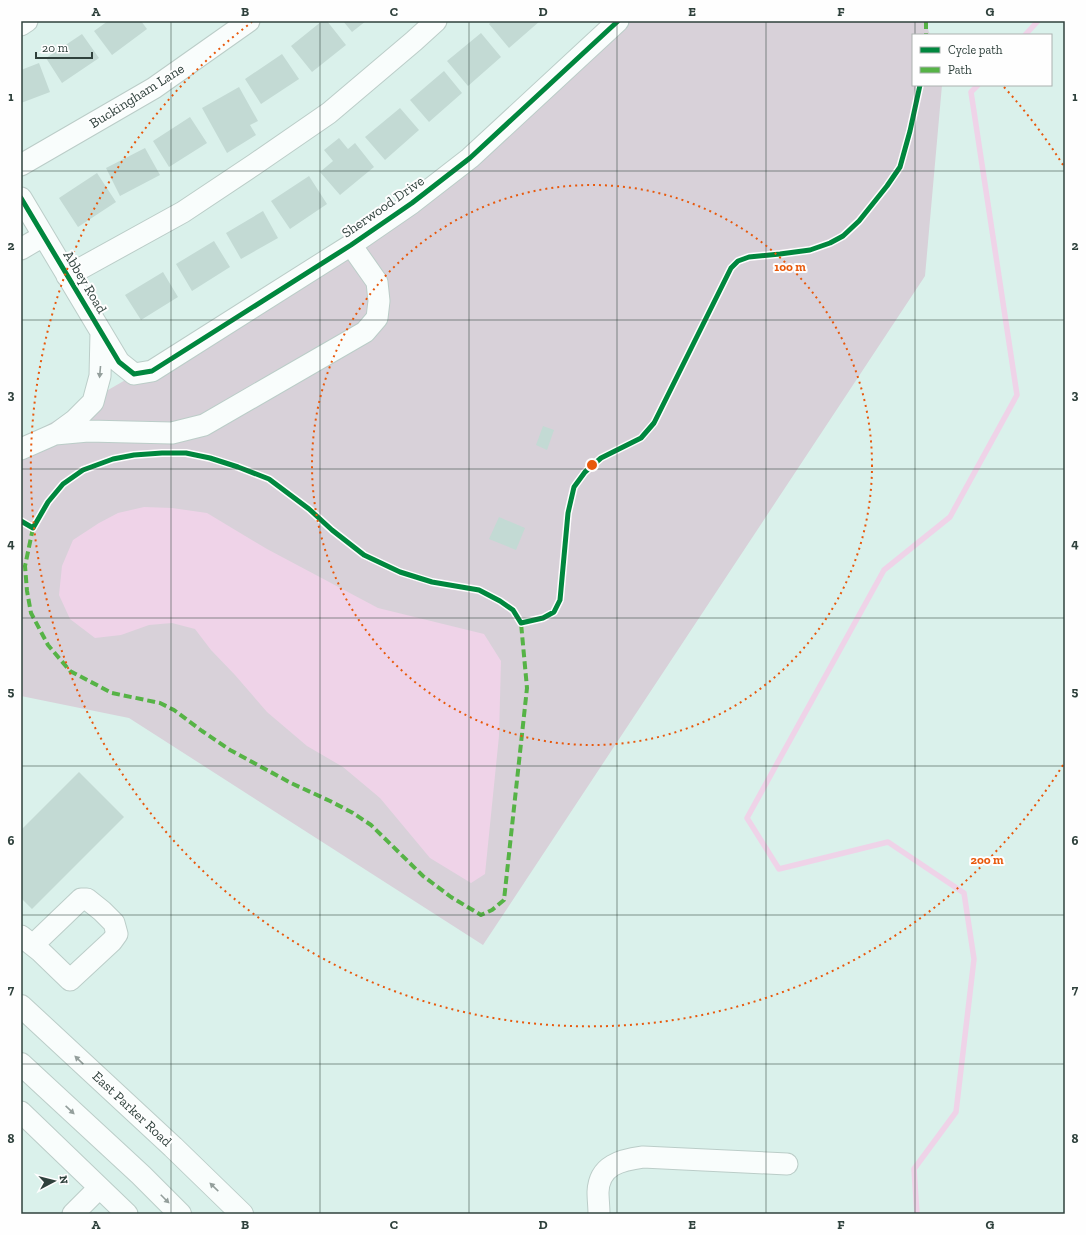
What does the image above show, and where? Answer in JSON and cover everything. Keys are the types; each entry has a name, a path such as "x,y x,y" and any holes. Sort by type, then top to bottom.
{"main road":[{"name":"East Parker Road","path":"21,1006 173,1147 242,1214"},
{"path":"21,1064 141,1175 180,1214"}],"street":[{"path":"21,25 27,21"},
{"name":"Buckingham Lane","path":"21,164 154,88 250,21"},
{"path":"67,276 183,212 329,113 436,21"},
{"name":"Sherwood Drive","path":"134,374 152,371 351,245 412,203 470,158 618,21"},
{"name":"Abbey Road","path":"21,198 119,362 134,374"},
{"path":"21,248 43,236"},
{"path":"55,434 88,431 172,433 204,425 365,332 377,318 379,301 377,282 351,245"},
{"path":"21,449 55,434 75,420 93,402 100,376 101,333"},
{"path":"21,1112 127,1214"},
{"path":"599,1214 598,1190 602,1177 611,1165 626,1159 643,1157 787,1164"},
{"path":"73,1214 99,1188"}],"shaded area":[{"path":"619,21 925,21 930,34 912,34 912,86 942,86 925,276 483,945 129,718 21,696 21,440 418,212"},
{"path":"144,507 172,508 207,513 267,549 378,608 484,634 501,661 499,736 485,874 471,883 430,858 380,798 343,767 307,746 267,712 211,650 195,629 172,623 149,625 121,635 95,638 70,619 59,595 62,566 73,540 99,523 118,513"}],"building":[{"path":"108,21 141,21 147,29 112,55 94,31"},
{"path":"322,21 327,21 346,45 312,72 291,46"},
{"path":"343,21 366,21 352,32"},
{"path":"492,21 540,21 509,48 489,24"},
{"path":"481,33 501,57 468,86 447,61"},
{"path":"82,34 99,58 62,83 46,58"},
{"path":"282,54 299,79 261,104 245,79"},
{"path":"39,63 50,92 21,103 21,70"},
{"path":"444,71 462,93 429,122 410,100"},
{"path":"239,87 258,121 250,125 256,135 227,153 202,108"},
{"path":"400,108 419,130 385,160 365,137"},
{"path":"190,117 207,143 169,167 153,141"},
{"path":"339,138 348,149 355,143 374,167 340,195 320,172 333,161 324,150"},
{"path":"145,148 160,175 120,196 106,168"},
{"path":"97,173 116,202 78,227 59,198"},
{"path":"309,176 327,204 290,229 271,201"},
{"path":"263,211 278,238 241,259 226,233"},
{"path":"214,241 230,267 192,291 176,264"},
{"path":"163,272 178,297 141,320 125,295"},
{"path":"543,426 554,430 547,450 536,445"},
{"path":"499,517 525,528 516,550 489,539"},
{"path":"79,772 124,817 32,909 21,898 21,830"}],"waterway":[{"path":"1026,34 1038,21"},
{"path":"917,1214 914,1169 956,1112 974,959 964,893 888,842 779,869 747,818 884,570 950,517 1017,395 971,92 977,86"}],"marked path":[{"path":"926,21 926,34"},
{"path":"33,528 25,566 31,613 48,645 70,671 112,693 160,703 174,710 230,750 291,783 353,813 371,825 423,876 451,897 481,915 492,910 504,900 527,688 521,623"}],"cycle path":[{"path":"21,198 119,362 134,374 152,371 351,245 412,203 470,158 618,21"},
{"path":"21,521 33,528 48,502 63,484 83,470 113,459 134,455 186,453 210,458 269,479 309,509 332,530 364,555 400,572 432,582 479,590 513,610 521,623 543,618 554,612 560,600 568,513 574,487 585,472 601,458 641,438 654,423 731,268 738,261 749,257 810,250 830,243 843,236 859,221 900,167 920,86"}]}
